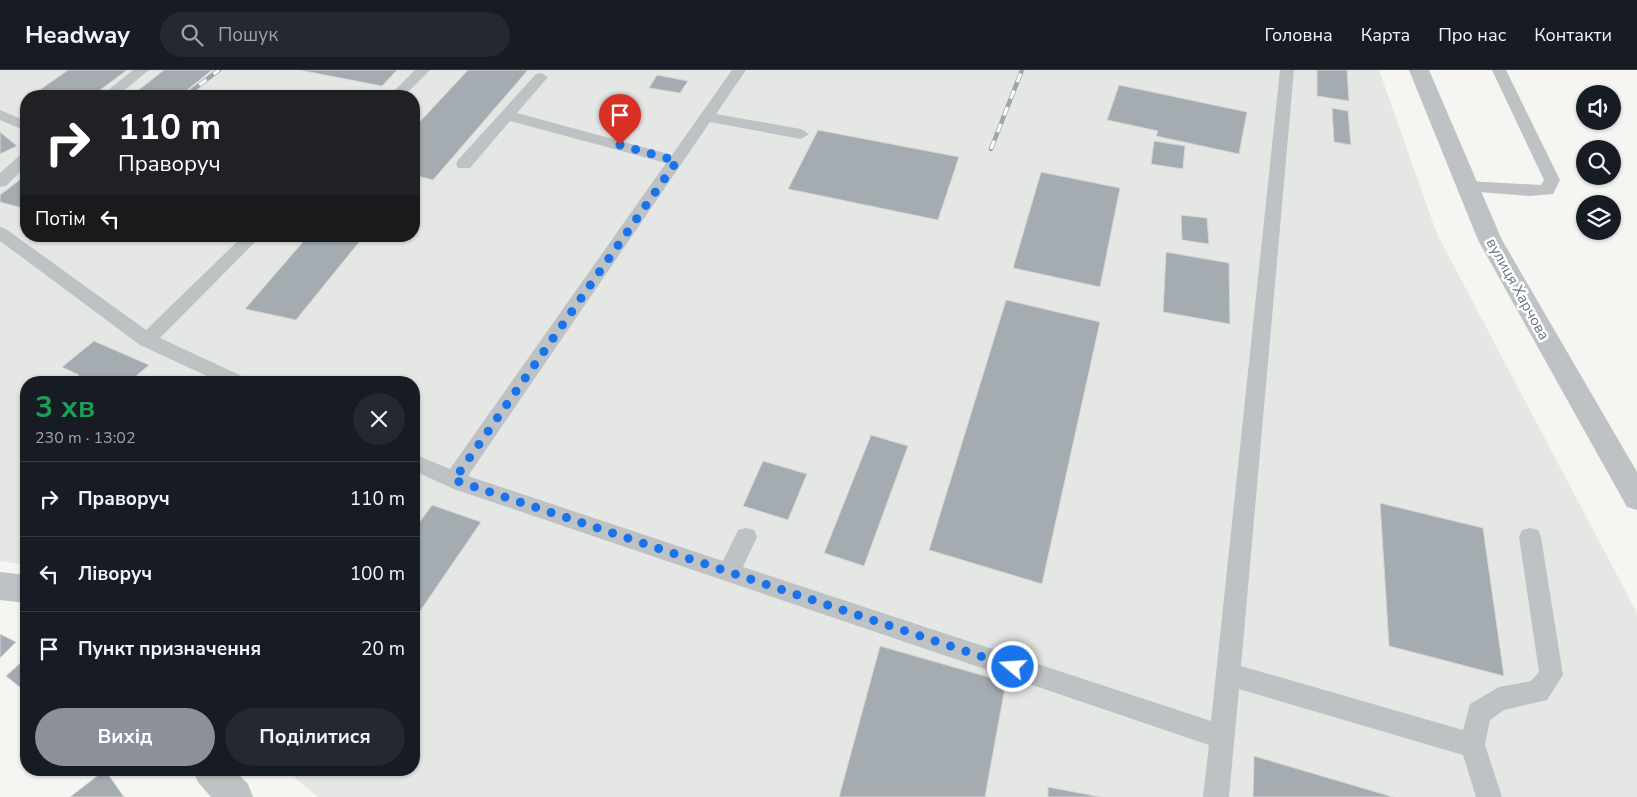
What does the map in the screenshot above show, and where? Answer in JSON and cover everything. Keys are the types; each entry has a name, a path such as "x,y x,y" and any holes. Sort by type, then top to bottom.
{"street":[{"name":"вулиця Харчова","path":"1419,70 1490,240 1637,498"},
{"path":"0,586 20,588"},
{"path":"216,776 235,797"}],"lane":[{"path":"116,90 142,70"},
{"path":"402,90 423,70"},
{"path":"454,480 739,70"},
{"path":"1216,797 1286,70"},
{"path":"1467,186 1530,191 1547,190 1552,180 1499,70"},
{"path":"464,164 541,77"},
{"path":"0,115 20,123"},
{"path":"507,115 677,161"},
{"path":"706,117 801,134"},
{"path":"0,182 20,164"},
{"path":"0,234 147,340 224,376"},
{"path":"147,340 247,242"},
{"path":"420,465 454,480 1222,737"},
{"path":"729,573 746,537"},
{"path":"1489,797 1474,745 1479,713 1499,699 1538,692 1551,675 1530,537"},
{"path":"1227,674 1474,745"}],"shaded area":[{"path":"0,70 1379,70 1437,234 1637,613 1637,797 318,797 293,776 420,776 420,376 20,376 20,564 0,561"}],"building":[{"path":"68,70 127,70 100,90 40,90"},
{"path":"164,70 212,70 187,90 139,90"},
{"path":"299,70 397,70 382,86"},
{"path":"468,70 528,70 433,180 420,177 420,122"},
{"path":"1317,70 1347,70 1349,101 1317,96"},
{"path":"657,75 688,81 680,93 649,88"},
{"path":"1119,85 1247,112 1239,154 1156,136 1158,131 1107,120"},
{"path":"1332,108 1348,111 1351,145 1334,142"},
{"path":"818,130 959,157 938,220 788,189"},
{"path":"0,132 17,146 0,154"},
{"path":"1154,141 1185,146 1183,169 1151,164"},
{"path":"1041,172 1120,188 1100,287 1013,268"},
{"path":"20,180 20,207 0,202 0,195"},
{"path":"1181,215 1207,218 1209,244 1182,240"},
{"path":"303,242 359,242 296,320 245,309"},
{"path":"1166,252 1229,263 1230,324 1163,312"},
{"path":"1006,300 1100,322 1042,584 929,550"},
{"path":"94,341 149,365 136,376 78,376 79,375 62,367"},
{"path":"871,435 908,446 864,566 824,553"},
{"path":"763,461 807,474 788,520 743,506"},
{"path":"1380,503 1483,528 1504,676 1389,646"},
{"path":"432,505 481,522 420,611 420,522"},
{"path":"0,634 16,642 0,658"},
{"path":"880,646 1006,682 985,797 839,797"},
{"path":"20,663 20,687 6,676"},
{"path":"1254,756 1393,797 1253,797"},
{"path":"97,776 109,776 124,797 70,797"},
{"path":"1048,787 1101,797 1048,797"}],"railway":[{"path":"193,90 219,70"},
{"path":"991,149 1022,70"}],"route":[{"path":"620,145 677,161 454,480 1013,667"}]}
